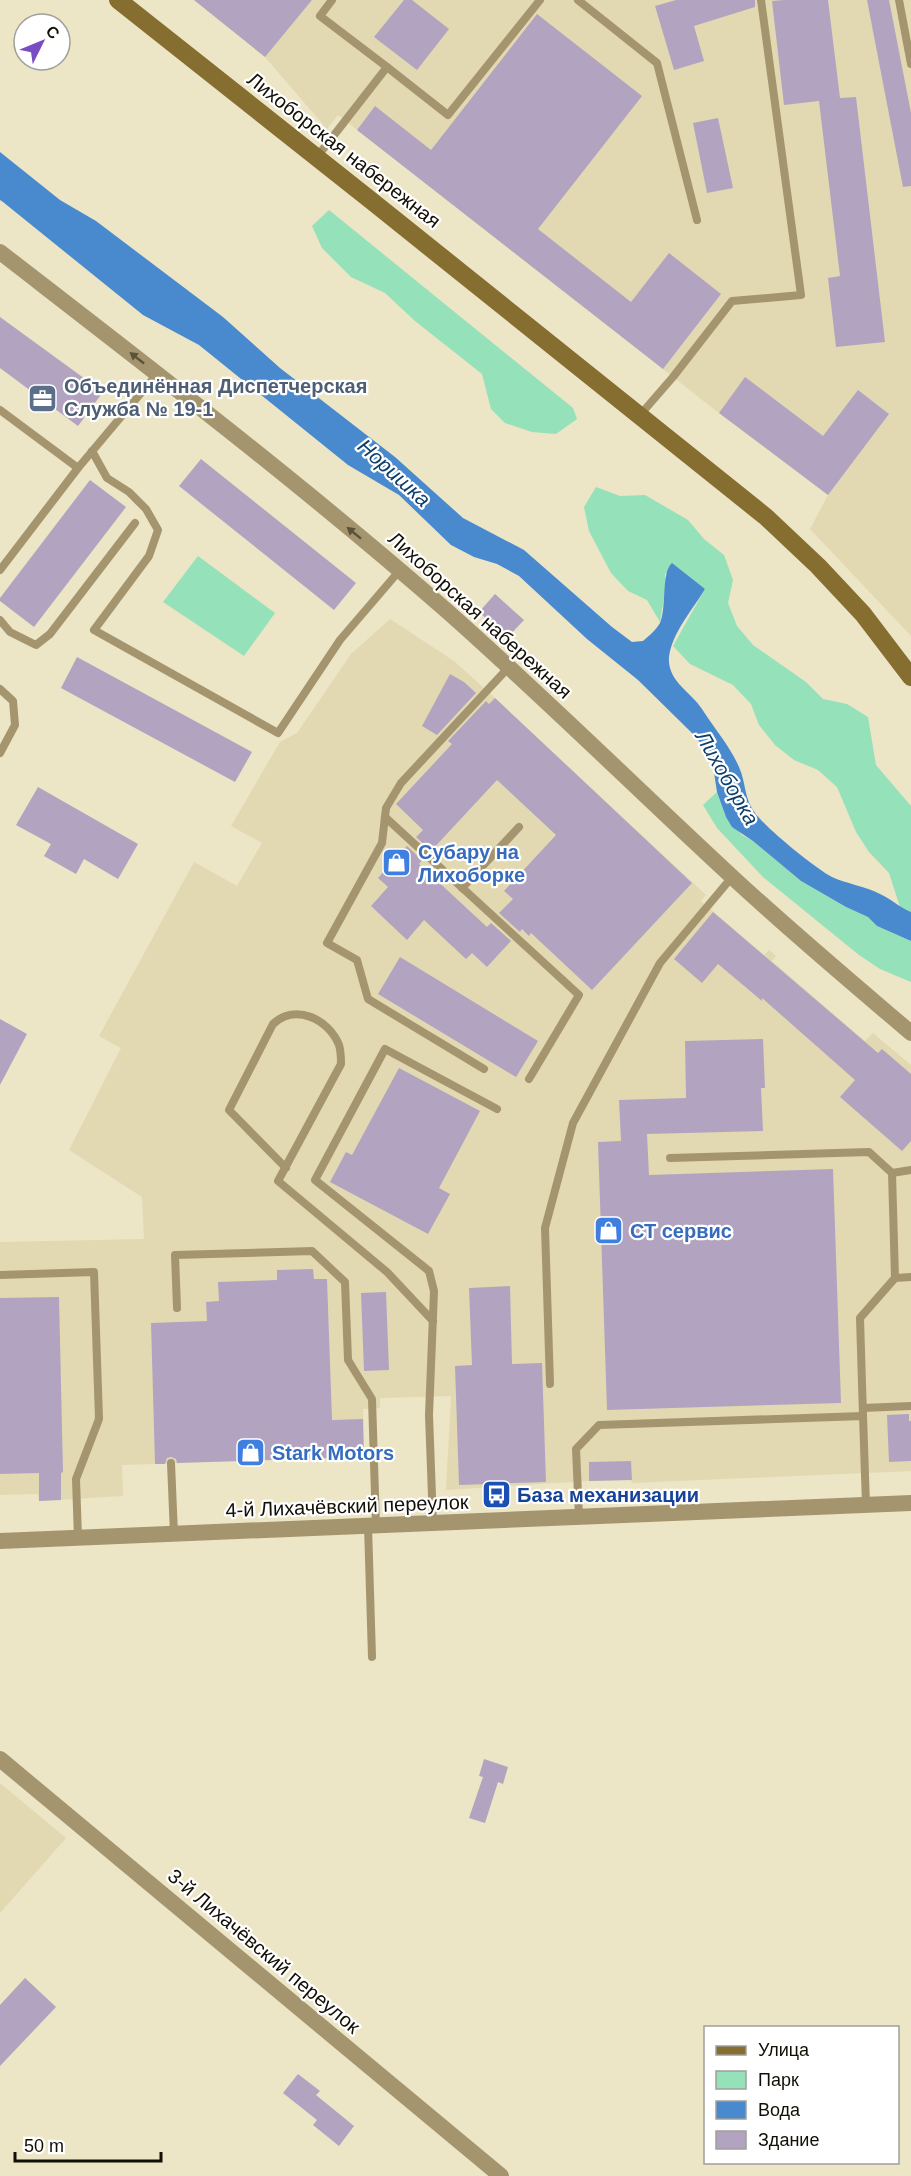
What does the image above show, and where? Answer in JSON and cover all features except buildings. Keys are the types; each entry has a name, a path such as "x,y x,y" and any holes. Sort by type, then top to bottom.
{"street":[{"name":"Лихоборская набережная","path":"118,0 766,517 818,566 863,614 911,677"},
{"name":"Лихоборская набережная","path":"0,252 157,374 400,570 732,876 911,1033"},
{"name":"4-й Лихачёвский переулок","path":"0,1541 911,1503"},
{"name":"3-й Лихачёвский переулок","path":"0,1759 501,2176"}],"lane":[{"path":"332,0 320,16 448,115 540,0"},
{"path":"578,0 657,63 697,220"},
{"path":"640,416 674,377 732,301 801,295 761,0"},
{"path":"899,0 911,64"},
{"path":"317,158 387,67"},
{"path":"0,570 78,468 157,374"},
{"path":"0,410 78,468"},
{"path":"92,451 107,478 129,492 146,509 158,530 149,556 94,630 278,734 340,640 400,570"},
{"path":"0,620 9,632 36,645 50,634 135,523"},
{"path":"484,1069 368,999 357,960 327,943 382,843 386,808 400,783 508,668"},
{"path":"0,690 13,701 15,724 0,753"},
{"path":"385,817 579,995 529,1079"},
{"path":"462,888 519,827"},
{"path":"550,1384 545,1228 573,1123 660,963 732,876"},
{"path":"286,1168 229,1110 273,1024 281,1016 298,1013 316,1018 332,1031 340,1047 341,1064 286,1168 279,1181 387,1272 433,1322"},
{"path":"433,1523 429,1415 434,1291 429,1271 315,1180 385,1048 497,1109"},
{"path":"670,1158 869,1152 891,1173 895,1278 860,1318 866,1505"},
{"path":"891,1173 911,1170"},
{"path":"177,1308 175,1256 312,1251 345,1282 348,1360 372,1399 372,1657"},
{"path":"0,1275 94,1272 99,1419 76,1479 78,1538"},
{"path":"895,1278 911,1277"},
{"path":"579,1517 576,1449 599,1425 863,1412 911,1406"},
{"path":"171,1463 174,1534"}],"shaded area":[{"path":"194,0 911,0 911,636 810,529 828,495 719,413 338,115 327,129 265,57"},
{"path":"390,619 454,661 706,895 701,901 764,955 769,950 776,956 772,961 865,1041 873,1033 911,1065 911,1471 632,1483 631,1480 589,1481 446,1490 451,1396 380,1398 380,1408 363,1409 364,1457 122,1465 123,1496 39,1501 38,1494 0,1495 0,1242 144,1239 142,1197 69,1150 121,1048 99,1036 194,862 237,886 262,843 231,826 280,742 297,733 351,654"},
{"path":"0,1783 66,1838 0,1913"}],"green space":[{"path":"329,210 573,408 577,419 556,434 532,432 505,423 491,409 482,374 415,321 385,293 351,277 322,248 312,226"},
{"path":"596,487 620,496 645,495 688,520 704,539 724,555 733,580 728,603 737,626 753,645 806,682 823,699 847,704 868,717 876,765 911,806 911,912 900,907 889,873 869,852 856,832 837,787 818,770 794,760 775,745 759,725 751,704 733,685 690,664 673,646 705,589 665,573 666,585 660,622 647,600 628,591 611,573 589,531 584,507"},
{"path":"198,556 275,613 244,656 163,602"},
{"path":"717,792 726,817 742,835 753,841 801,881 868,917 877,926 911,941 911,982 880,969 859,955 763,877 717,828 703,805"}],"water":[{"path":"0,152 60,200 96,221 223,317 280,368 395,457 463,518 524,550 632,642 643,641 660,623 666,574 672,563 705,589 679,630 671,648 669,665 676,680 697,703 731,752 741,773 751,808 761,820 792,848 832,877 874,891 911,912 911,941 877,926 868,917 801,881 753,841 732,827 717,792 713,766 694,735 638,680 587,639 519,576 451,545 399,495 348,465 199,345 143,315 0,200"}],"place":[{"name":"Объединённая Диспетчерская Служба № 19-1","path":"43,398"},
{"name":"Субару на Лихоборке","path":"397,863"},
{"name":"СТ сервис","path":"609,1231"},
{"name":"Stark Motors","path":"251,1453"},
{"name":"База механизации","path":"496,1495"}],"water label":[{"name":"Норишка","path":"394,473"},
{"name":"Лихоборка","path":"727,778"}]}
